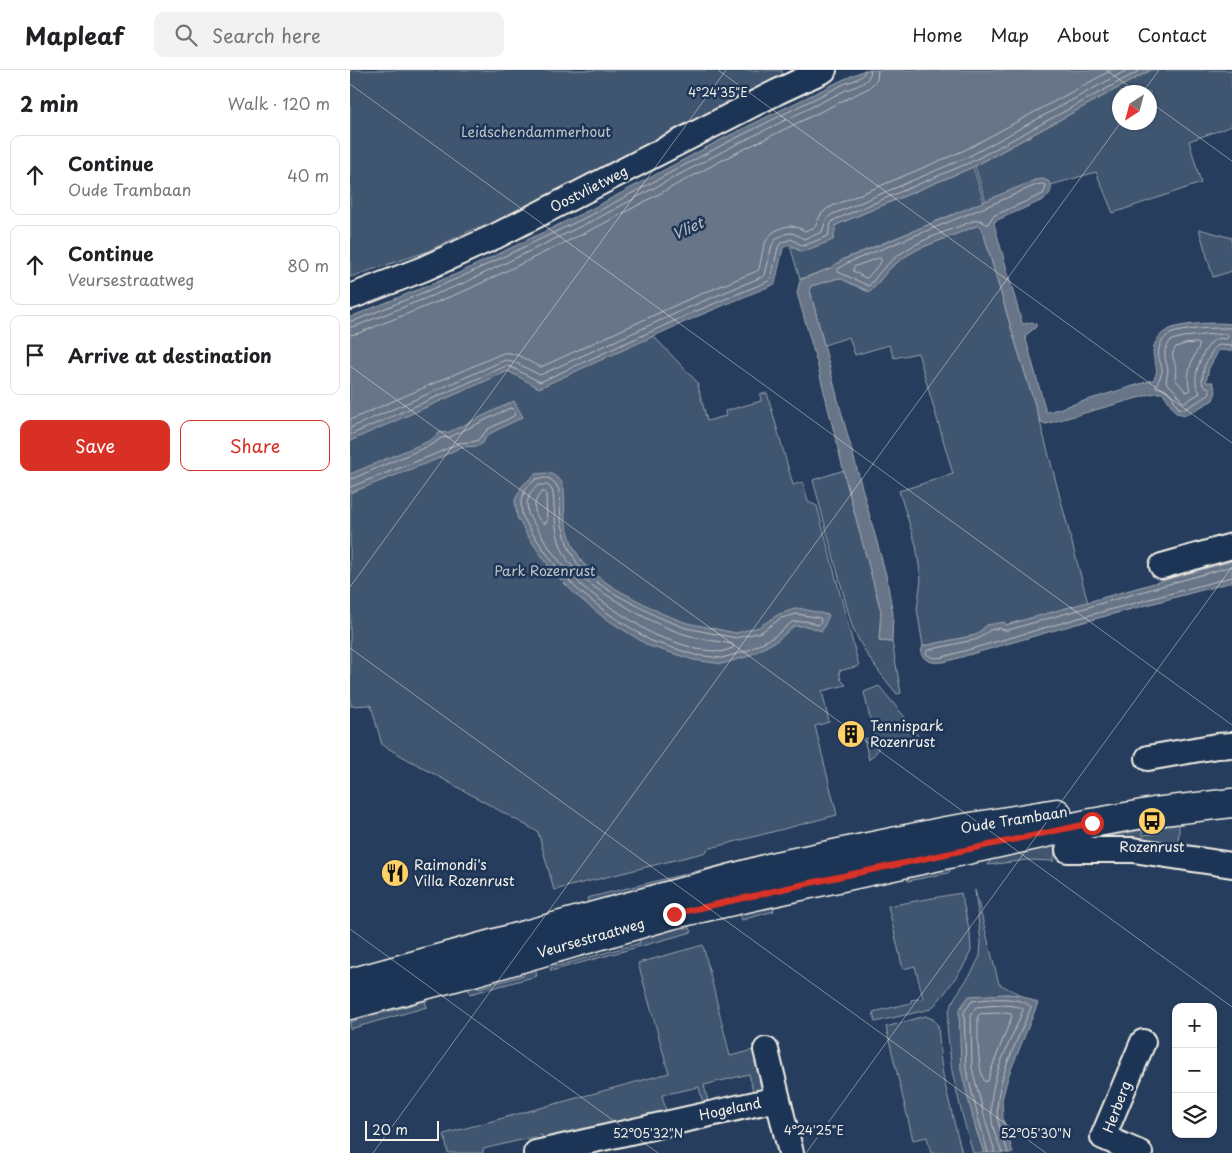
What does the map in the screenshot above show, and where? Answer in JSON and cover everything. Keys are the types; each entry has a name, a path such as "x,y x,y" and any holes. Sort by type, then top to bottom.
{"street":[{"name":"Oostvlietweg","path":"350,297 422,269 496,236 776,92 824,70"},
{"path":"1162,566 1232,546"},
{"path":"1148,758 1232,745"},
{"name":"Oude Trambaan","path":"948,842 1161,797 1232,789"},
{"name":"Oude Trambaan","path":"948,842 1092,823 1154,812 1232,803"},
{"name":"Veursestraatweg","path":"350,983 776,866 948,842"},
{"name":"Veursestraatweg","path":"350,1005 674,914 789,888 948,842"},
{"path":"1068,850 1133,850 1232,865"},
{"name":"Herberg","path":"1140,1153 1103,1138 1143,1042"},
{"name":"Hogeland","path":"766,1050 791,1153"},
{"name":"Hogeland","path":"536,1153 777,1099"}],"green space":[{"name":"Leidschendammerhout","path":"350,70 782,70 782,75 766,84 766,87 760,86 479,230 478,227 426,252 350,277"},
{"path":"1151,70 1232,70 1232,126 1189,141 1201,183 1113,213 1096,172 1051,185 1048,181 1035,180 986,202 975,166 1112,91 1112,130 1157,130 1157,85 1124,85"},
{"path":"973,167 984,202 844,259 831,268 800,279 790,246 802,252 836,225"},
{"path":"979,225 982,228 1039,418 1088,603 1005,625 987,625 976,635 923,646 917,609 921,579 916,545 899,491 953,474 918,353 894,358 889,345 855,355 849,337 824,345 810,290 811,286 839,278 866,291 872,290 890,268 906,256 918,249"},
{"path":"1199,229 1232,238 1232,271 1213,277"},
{"name":"Park Rozenrust","path":"643,325 697,382 707,421 726,416 725,411 761,401 760,394 767,393 793,485 803,482 808,502 817,506 859,666 839,671 841,680 846,685 822,691 829,722 815,726 837,815 707,849 707,852 554,890 538,832 382,745 371,705 350,706 350,439 508,371 515,375"},
{"path":"844,470 881,611 879,641 892,642 901,693 897,694 866,653 852,626 813,480"},
{"path":"879,686 920,739 900,744 898,737 877,742 878,750 869,760 864,739 874,737 864,692"},
{"path":"1179,824 1177,848 1099,838 1142,830 1143,835 1155,834 1154,828"},
{"path":"1056,837 1054,861 1027,860 988,865 995,849"},
{"path":"780,852 591,910 587,898 734,862"},
{"path":"948,862 950,871 948,873 908,881 903,868"},
{"path":"975,890 999,984 1021,995 1005,994 975,1126 984,1153 973,1153 952,1071 947,1027 949,1010 955,997 980,956 981,943"},
{"path":"961,893 970,933 971,951 963,967 931,1009 875,1022 873,1012 911,1003 911,1000 923,998 915,966 903,969 888,906"},
{"path":"770,898 774,911 742,920 740,914"},
{"path":"658,927 690,928 692,932 551,971 550,968 640,943 638,932"},
{"path":"703,945 730,1056 757,1049 766,1088 753,1091 749,1074 704,1085 708,1102 703,1103 699,1087 662,1095 667,1115 544,1143 542,1135 483,1149 483,1153 448,1153 444,1134 669,1073 638,963"},
{"path":"534,962 537,976 470,994 466,980 476,977 479,988 524,975 521,965"},
{"path":"425,1001 427,1007 350,1029 350,1022"},
{"path":"925,1016 933,1019 938,1026 944,1080 962,1153 931,1153 927,1137 913,1140 886,1027"}],"water":[{"name":"Vliet","path":"865,70 1151,70 1123,85 1112,85 1112,91 973,167 836,225 833,240 802,252 790,244 783,248 775,284 696,317 539,388 508,371 350,441 350,317 459,273 593,208 724,138"},
{"path":"1043,179 1050,183 1051,186 1046,198 995,221 994,224 1022,323 1032,322 1036,324 1036,327 1025,336 1046,412 1153,380 1156,371 1153,356 1154,346 1160,335 1171,328 1198,324 1232,324 1232,351 1219,350 1209,368 1206,382 1213,382 1216,392 1213,400 1186,415 1176,413 1163,393 1155,393 1046,424 1041,422 1039,418 982,228 979,225 918,249 906,256 890,268 870,292 839,278 811,286 810,290 838,400 886,575 893,614 892,642 879,641 881,611 797,293 800,280 831,268 844,259 1035,180"},
{"path":"514,401 523,417 491,433 478,446 461,447 435,460 350,493 350,474 431,440 440,432 447,433"},
{"path":"535,474 552,474 561,481 564,490 565,520 572,544 582,562 598,577 616,589 663,614 687,623 736,633 759,627 779,614 798,608 829,615 822,631 806,626 794,626 778,640 749,656 722,664 694,660 649,646 603,617 576,595 553,572 527,535 517,517 515,500 522,486"},
{"path":"1232,561 1232,582 944,662 931,662 921,654 923,646 976,635 987,625 1004,622 1006,625"},
{"path":"1021,995 1038,1003 1008,1077 1002,1100 1003,1119 1013,1153 984,1153 961,1070 959,1010 969,996"}],"place":[{"name":"Tennispark Rozenrust","path":"851,734"},
{"name":"Rozenrust","path":"1152,821"},
{"name":"Raimondi's Villa Rozenrust","path":"395,873"}],"route":[{"path":"674,914 1092,823"}]}
